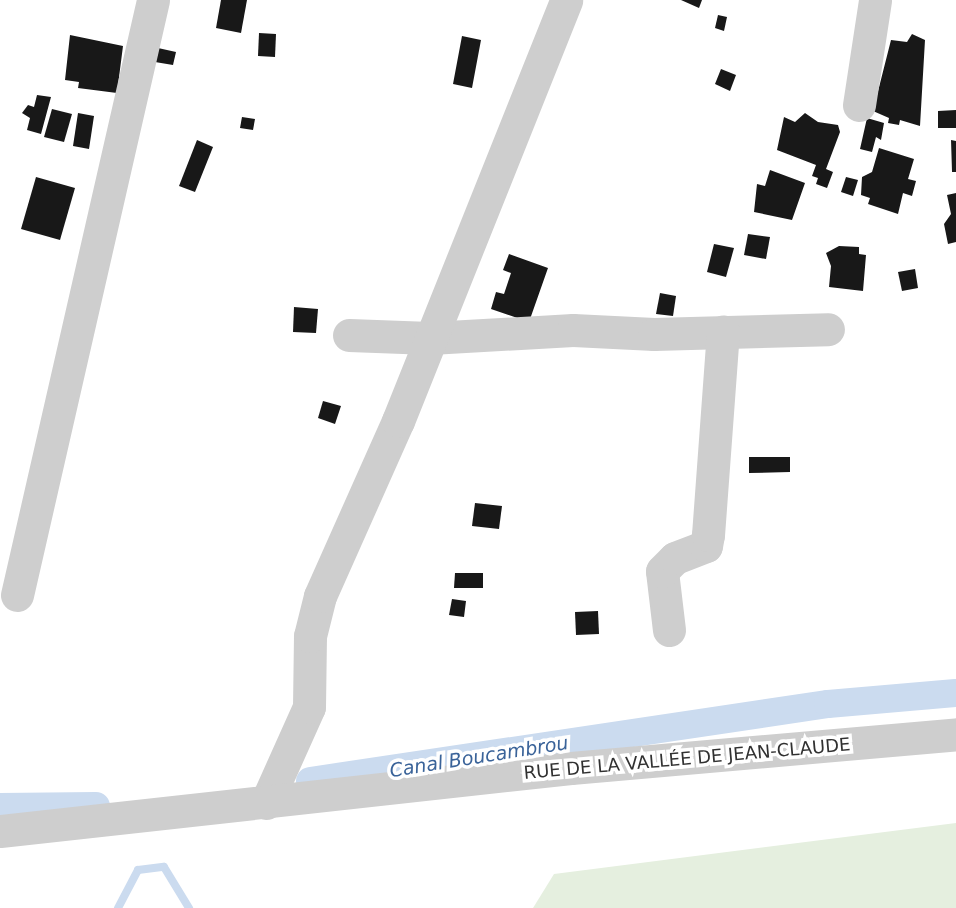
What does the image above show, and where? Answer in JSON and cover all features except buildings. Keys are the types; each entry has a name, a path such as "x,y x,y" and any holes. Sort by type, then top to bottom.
{"street":[{"path":"267,803 309,707 310,636 320,596 430,338 566,0"},
{"path":"859,105 875,0"},
{"path":"16,595 83,319 148,15"},
{"path":"349,335 430,338 573,330 723,332 828,329"},
{"path":"669,630 663,571 675,558 706,546 708,535 723,332"},
{"name":"RUE DE LA VALLÉE DE JEAN-CLAUDE","path":"0,831 571,768 956,734"}],"green space":[{"path":"956,823 956,908 533,908 554,874"}],"waterway":[{"name":"Canal Boucambrou","path":"310,781 828,704 956,693"},
{"name":"Canal Boucambrou","path":"0,807 96,806"},
{"path":"118,908 138,870 164,867 189,908"}]}
